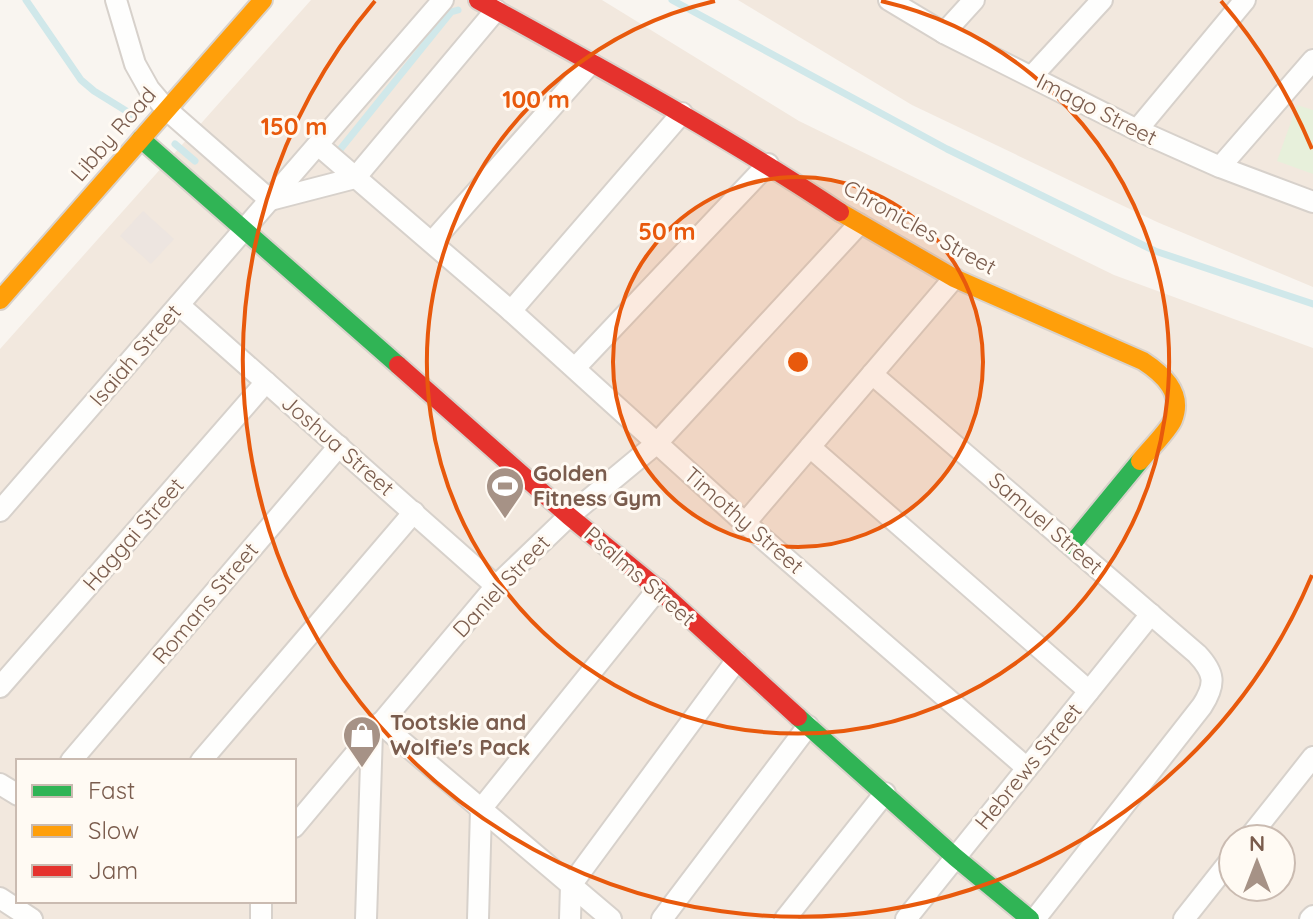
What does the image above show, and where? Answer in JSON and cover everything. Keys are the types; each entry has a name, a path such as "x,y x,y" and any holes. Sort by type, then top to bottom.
{"street":[{"path":"116,0 135,64 149,89 166,109 270,200 355,178 487,5"},
{"name":"Libby Road","path":"0,300 263,0"},
{"name":"Isaiah Street","path":"0,511 443,0"},
{"name":"Imago Street","path":"889,0 944,33 1137,130 1220,167 1313,202"},
{"path":"944,33 974,0"},
{"path":"1032,76 1102,0"},
{"path":"1137,130 1245,0"},
{"name":"Chronicles Street","path":"487,5 682,113 768,164 859,224 954,278 1143,361 1170,381 1177,406 1173,421 1071,545"},
{"path":"1220,167 1313,60"},
{"path":"432,242 591,63"},
{"path":"511,311 682,113"},
{"name":"Psalms Street","path":"141,139 569,516 658,589 955,857 1033,919"},
{"name":"Timothy Street","path":"318,145 511,311 745,523 1027,768"},
{"path":"575,368 768,164"},
{"name":"Daniel Street","path":"296,825 496,586 569,516 657,443 859,224"},
{"path":"745,523 954,278"},
{"name":"Joshua Street","path":"179,305 496,586"},
{"name":"Samuel Street","path":"872,374 1197,654 1210,670 1212,677 1208,696 1202,706 1033,919"},
{"name":"Haggai Street","path":"0,687 266,382"},
{"name":"Romans Street","path":"73,759 339,446"},
{"path":"810,447 1089,691"},
{"path":"203,759 414,512"},
{"path":"478,919 481,809 658,589"},
{"name":"Hebrews Street","path":"906,919 1151,614"},
{"path":"570,919 571,885 736,661"},
{"path":"662,919 808,726"},
{"path":"376,727 481,809 611,919"},
{"path":"366,919 376,727"},
{"path":"1261,823 1313,757"},
{"path":"785,919 885,793"},
{"path":"1184,919 1217,877"},
{"path":"0,898 32,919"}],"shaded area":[{"path":"311,0 602,0 799,121 1114,275 1313,348 1313,919 0,919 0,349"},
{"path":"738,0 1313,0 1313,287 1157,222 912,105"},
{"path":"143,211 174,239 151,264 120,236"}],"green space":[{"path":"1297,105 1313,110 1313,174 1277,161"}],"waterway":[{"path":"26,0 81,80 136,117"},
{"path":"672,0 947,149 1155,251 1313,304"},
{"path":"334,157 451,12 458,10"},
{"path":"175,144 195,161"}],"traffic: fast":[{"path":"141,139 398,365"},
{"path":"1071,545 1140,461"},
{"path":"798,717 955,857 1030,919"}],"traffic: slow":[{"path":"0,300 263,0"},
{"path":"840,212 954,278 1143,361 1158,372 1174,393 1176,410 1167,429 1140,461"}],"traffic: jam":[{"path":"478,0 616,76 840,212"},
{"path":"398,365 569,516 658,589 798,717"}],"place":[{"name":"Golden Fitness Gym","path":"505,520"},
{"name":"Tootskie and Wolfie's Pack","path":"362,769"}]}
